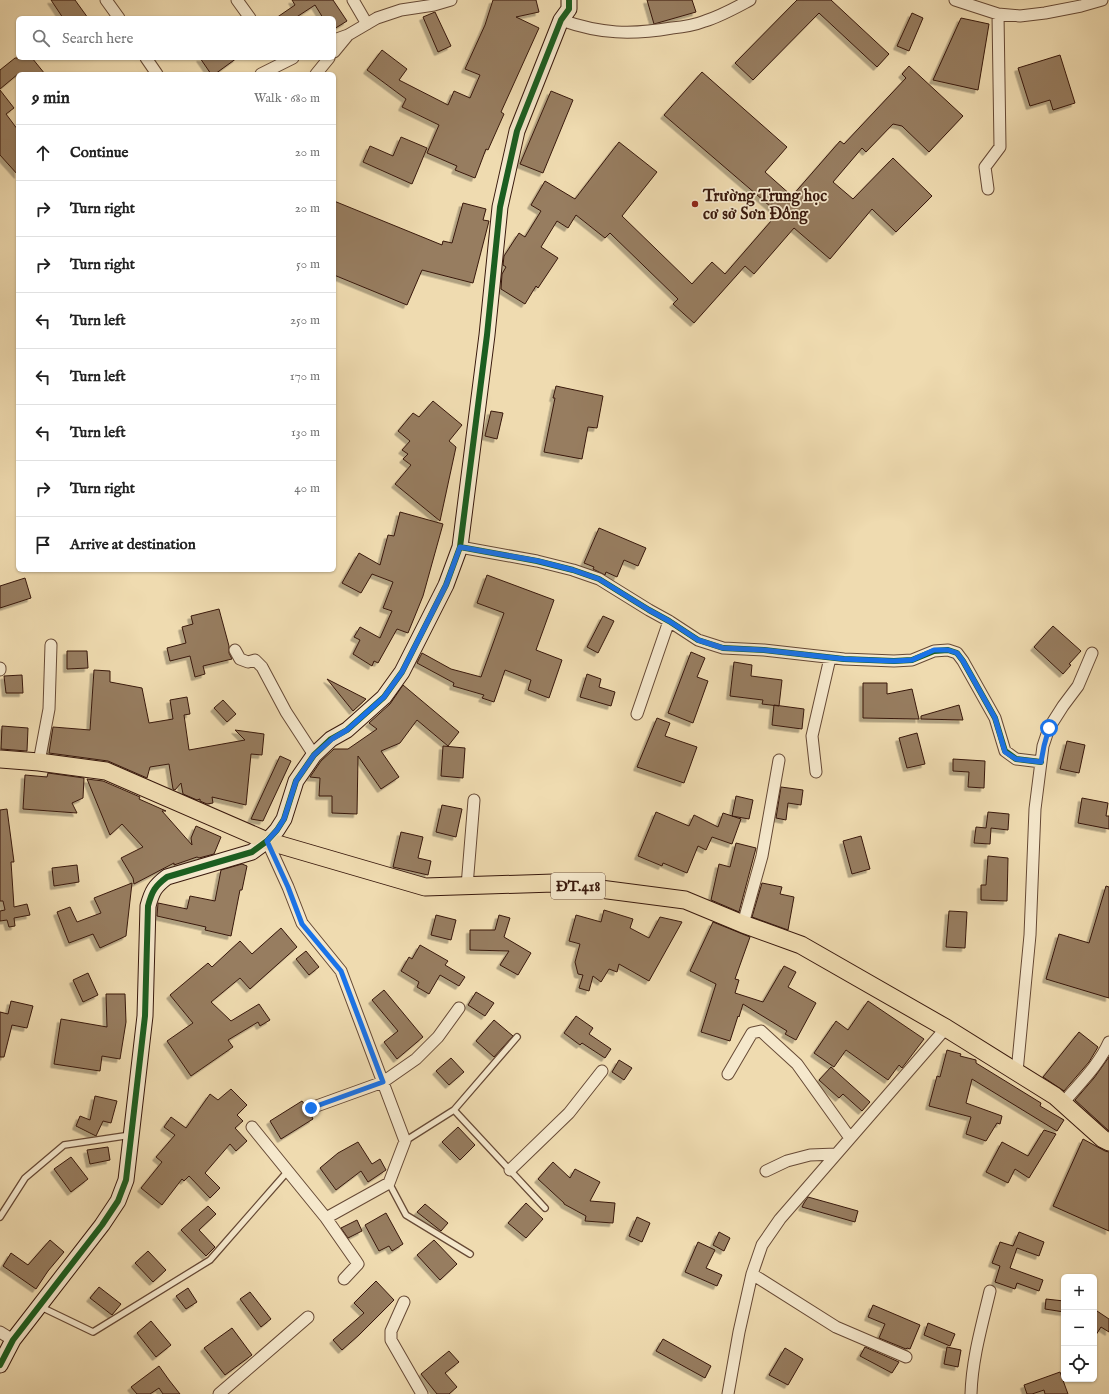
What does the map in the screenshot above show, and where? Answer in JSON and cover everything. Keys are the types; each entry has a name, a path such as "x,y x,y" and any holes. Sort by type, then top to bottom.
{"main road":[{"name":"ĐT.418","path":"0,759 39,762 106,771 267,841 425,887 554,882 685,900 742,924 801,945 946,1028 1055,1096 1102,1139 1109,1142"}],"street":[{"path":"106,0 117,16"},
{"path":"237,0 249,16"},
{"path":"353,0 367,24"},
{"path":"336,39 348,35 378,18 401,10 434,5 452,0"},
{"path":"0,1365 13,1340 102,1225 118,1201 126,1180 145,1016 148,906 151,894 157,884 167,877 252,852 267,841 284,819 296,781 314,755 332,739 347,730 384,697 402,672 446,585 460,547 487,335 500,207 517,131 561,20 568,9 570,0"},
{"path":"561,20 578,26 616,33 642,33 704,22 750,0"},
{"path":"955,0 998,14 1020,16 1081,6 1102,0"},
{"path":"988,189 985,168 1000,147 998,14"},
{"path":"336,50 348,35"},
{"path":"147,60 156,72"},
{"path":"264,72 285,60"},
{"path":"318,72 327,60"},
{"path":"460,547 538,561 573,570 599,579 698,640 723,648 764,650 830,658 894,661 912,660 934,650 948,650 957,653 995,718 1005,752 1016,759 1041,762"},
{"path":"637,714 669,621"},
{"path":"39,762 49,710 51,646"},
{"path":"235,650 240,659 248,662 256,660 262,667 286,712 314,755"},
{"path":"1017,1072 1030,935 1035,809 1041,762 1049,728 1078,686 1092,653"},
{"path":"816,772 812,736 830,658"},
{"path":"742,924 762,856 779,760"},
{"path":"467,886 474,800"},
{"path":"267,841 288,887 302,924 341,971 405,1141 389,1183 326,1218"},
{"path":"311,1108 383,1082 416,1059 438,1037 459,1008"},
{"path":"728,1394 738,1332 752,1274 762,1245 780,1219 946,1028"},
{"path":"728,1074 752,1033 760,1031 797,1064 850,1138"},
{"path":"1063,1103 1094,1067 1109,1042"},
{"path":"510,1170 569,1113 602,1072"},
{"path":"252,1127 326,1218 358,1264 344,1279"},
{"path":"766,1171 787,1161 810,1155 836,1154"},
{"path":"752,1274 836,1326 906,1357"},
{"path":"971,1394 971,1382 977,1346 990,1292"},
{"path":"404,1302 391,1331 391,1340 422,1394"},
{"path":"219,1394 308,1317"},
{"path":"0,1332 13,1340"}],"lane":[{"path":"405,1141 454,1110 517,1037"},
{"path":"454,1110 545,1208"},
{"path":"0,1217 25,1178 64,1145 132,1135"},
{"path":"39,1306 93,1332 210,1260 288,1171"},
{"path":"389,1183 406,1215 470,1254"}],"building":[{"path":"51,0 75,0 87,16 62,16"},
{"path":"292,0 333,0 347,21 336,28 336,16 322,16 315,5 298,16 279,16 295,5"},
{"path":"493,0 536,0 539,12 516,17 539,28 501,112 504,114 488,150 486,149 475,178 455,170 457,166 427,153 439,125 402,107 406,99 367,70 382,50 407,69 399,80 448,105 454,91 470,98 480,75 465,69 485,25"},
{"path":"647,0 692,0 696,12 654,24"},
{"path":"797,0 831,0 889,54 877,67 819,13 753,80 735,63"},
{"path":"435,12 451,46 438,52 423,17"},
{"path":"912,13 923,18 909,51 897,46"},
{"path":"961,18 989,24 978,90 933,80"},
{"path":"1060,55 1075,103 1053,110 1050,100 1030,106 1018,68"},
{"path":"16,58 16,60 34,60 43,72 16,72 16,76 0,89 0,70"},
{"path":"201,60 234,60 218,72 210,72"},
{"path":"909,66 963,116 929,152 902,126 893,124 866,152 862,148 833,182 853,199 893,158 932,196 896,232 872,209 830,259 794,228 754,274 745,266 694,323 673,304 678,299 610,233 605,238 576,215 568,228 557,221 541,247 558,258 538,288 536,286 525,304 501,289 502,274 506,267 503,265 504,256 519,233 525,237 541,211 531,205 545,181 575,199 619,142 657,172 622,216 692,284 712,262 725,274 778,213 664,115 686,90 702,72 787,147 765,172 792,196 840,141 844,144 906,78 902,74"},
{"path":"0,90 14,108 6,114 16,127 16,173 0,155"},
{"path":"551,91 573,100 543,173 520,164"},
{"path":"401,137 427,148 412,184 363,162 370,146 393,156"},
{"path":"336,202 442,245 443,241 452,243 463,203 486,209 483,220 489,221 473,283 422,270 407,305 336,276"},
{"path":"556,386 603,396 597,428 588,427 582,459 544,452"},
{"path":"433,401 462,425 449,441 456,447 440,521 395,484 411,465 403,459 408,454 402,450 410,441 398,431 413,413 419,417"},
{"path":"491,411 503,413 497,439 485,436"},
{"path":"400,512 443,524 423,596 408,633 397,629 378,663 374,661 372,666 353,654 360,640 354,637 360,627 380,638 392,611 383,608 393,582 372,574 361,593 342,583 359,553 380,565 388,535 394,536"},
{"path":"599,528 646,548 638,566 624,560 617,577 606,572 605,575 593,569 594,567 584,563"},
{"path":"487,575 554,600 536,650 562,660 549,698 528,690 531,680 505,670 494,702 482,698 484,695 453,686 454,683 417,663 422,653 451,669 481,677 504,613 477,603"},
{"path":"25,578 31,598 0,608 0,586"},
{"path":"219,609 229,646 229,653 232,659 203,666 205,674 195,677 190,656 170,661 167,648 186,643 182,627 193,624 191,616"},
{"path":"603,616 614,621 598,653 587,647"},
{"path":"1053,626 1081,651 1069,664 1071,665 1063,674 1034,647"},
{"path":"67,651 87,651 88,668 67,669"},
{"path":"691,652 705,658 697,677 708,681 693,723 668,713"},
{"path":"734,662 752,665 751,676 782,680 779,706 762,704 763,700 730,696"},
{"path":"94,670 110,671 110,682 142,688 149,723 173,719 170,700 187,697 190,714 184,715 189,750 245,740 235,730 264,734 262,755 251,754 246,805 212,797 213,803 207,804 200,801 200,799 197,800 183,794 181,783 175,790 173,789 169,764 150,767 147,778 108,761 49,753 53,727 90,730"},
{"path":"587,674 601,679 599,687 615,692 611,706 580,697"},
{"path":"22,675 23,693 6,693 4,676"},
{"path":"327,679 366,699 353,711"},
{"path":"863,683 887,683 887,694 912,689 919,719 863,718"},
{"path":"403,685 459,732 448,746 417,720 400,743 381,751 399,777 381,789 358,756 357,814 332,813 332,796 319,796 320,778 310,777 321,761 334,749 348,749 377,729 369,723 390,704"},
{"path":"223,700 236,714 227,722 214,708"},
{"path":"774,705 804,709 802,729 772,725"},
{"path":"959,705 963,720 921,719 921,716"},
{"path":"657,718 670,723 665,736 697,747 684,783 637,767"},
{"path":"2,726 28,728 27,751 1,749"},
{"path":"917,733 925,764 907,768 899,738"},
{"path":"1067,741 1085,745 1079,773 1060,769"},
{"path":"443,746 465,748 463,778 441,776"},
{"path":"280,756 291,761 263,821 251,819"},
{"path":"953,759 985,761 984,788 968,787 969,772 953,771"},
{"path":"48,773 84,778 83,798 72,803 77,813 23,809 25,775 47,777"},
{"path":"87,779 103,781 140,797 139,799 166,811 162,811 192,845 191,838 196,826 221,837 214,854 199,858 197,857 174,865 174,863 134,884 133,878 121,858 143,847 122,824 110,835"},
{"path":"781,787 803,790 801,805 788,803 786,820 776,818"},
{"path":"736,796 753,800 749,819 732,816"},
{"path":"1082,798 1108,803 1106,816 1109,816 1109,829 1078,823"},
{"path":"442,805 462,809 456,837 436,832"},
{"path":"7,809 14,862 11,862 14,907 27,904 30,915 14,918 15,926 9,927 7,920 0,921 0,911 5,910 3,901 0,901 0,810"},
{"path":"656,812 689,826 694,815 718,827 723,813 741,819 732,844 712,837 706,850 698,846 687,873 663,863 662,866 638,856"},
{"path":"988,812 1009,814 1008,830 991,828 990,844 974,843 976,827 986,828"},
{"path":"401,832 423,837 418,858 431,861 428,875 393,867"},
{"path":"861,836 870,869 852,874 843,841"},
{"path":"736,843 756,848 739,912 711,900 719,864 730,867"},
{"path":"988,856 1008,858 1007,901 981,900 981,885 986,885"},
{"path":"242,864 247,866 242,890 240,890 231,936 205,930 206,927 157,916 158,903 187,909 190,896 215,901 221,870"},
{"path":"77,865 79,882 54,886 52,868"},
{"path":"132,883 126,936 100,948 93,934 69,943 57,912 70,907 77,922 101,913 94,898"},
{"path":"762,883 782,887 780,894 794,897 788,930 752,917"},
{"path":"1106,886 1109,887 1109,998 1046,979 1059,934 1089,943"},
{"path":"604,910 633,919 630,928 649,938 660,917 682,922 649,981 619,964 617,972 609,969 601,982 593,976 589,991 579,988 583,975 578,974 575,962 580,944 569,941 576,915 601,922"},
{"path":"949,911 967,912 965,948 946,947"},
{"path":"436,915 456,920 451,940 431,935"},
{"path":"499,915 510,918 504,937 531,953 518,975 500,965 509,951 470,950 470,930 495,930"},
{"path":"713,922 750,937 735,979 739,980 735,993 763,1002 784,966 796,972 788,987 816,1003 796,1040 785,1034 787,1031 743,1004 730,1041 701,1032 716,984 690,971"},
{"path":"281,928 297,947 250,989 240,978 211,1002 231,1021 259,1004 270,1020 260,1026 258,1022 228,1040 233,1047 191,1076 167,1041 193,1023 170,995 208,963 212,967 240,941 252,954"},
{"path":"420,945 448,961 445,965 465,977 459,986 440,975 429,994 417,987 419,982 401,971 409,957 412,959"},
{"path":"306,951 319,967 309,975 296,959"},
{"path":"88,973 98,995 83,1002 73,980"},
{"path":"384,990 423,1037 397,1059 384,1042 398,1031 372,1000"},
{"path":"476,992 494,1003 485,1016 468,1005"},
{"path":"106,994 125,994 126,1022 120,1059 102,1056 100,1071 54,1064 61,1019 107,1027"},
{"path":"11,1001 33,1006 27,1028 12,1025 4,1057 0,1057 0,1012 8,1014"},
{"path":"868,1001 924,1039 902,1068 899,1065 888,1080 846,1050 834,1067 814,1053 836,1021 848,1030"},
{"path":"576,1016 593,1028 589,1034 611,1049 605,1058 582,1043 580,1045 564,1033"},
{"path":"494,1020 513,1036 494,1057 476,1041"},
{"path":"1079,1032 1098,1047 1089,1062 1064,1091 1043,1077"},
{"path":"947,1050 961,1054 960,1056 976,1060 976,1063 1041,1103 1040,1106 1064,1120 1057,1131 972,1079 966,1103 1002,1116 1000,1124 997,1123 986,1141 966,1134 971,1117 929,1106 937,1076 940,1077"},
{"path":"1109,1057 1109,1131 1075,1100 1094,1078"},
{"path":"451,1058 464,1072 449,1085 436,1071"},
{"path":"619,1060 632,1068 624,1080 612,1072"},
{"path":"831,1067 870,1102 862,1111 843,1094 839,1098 819,1080"},
{"path":"231,1089 247,1105 237,1115 243,1121 235,1128 247,1141 236,1151 230,1144 205,1173 220,1188 210,1198 189,1176 184,1181 182,1179 162,1205 141,1188 162,1162 156,1157 175,1135 164,1127 171,1117 186,1128 210,1094 218,1100"},
{"path":"95,1096 117,1101 111,1123 103,1121 96,1136 76,1126 80,1116 90,1120"},
{"path":"302,1101 305,1105 305,1111 307,1114 311,1115 313,1119 281,1139 270,1121"},
{"path":"458,1127 475,1145 460,1160 442,1142"},
{"path":"1044,1130 1056,1134 1029,1178 1015,1169 1008,1183 986,1172 1002,1142 1028,1156"},
{"path":"1083,1139 1109,1152 1109,1231 1053,1206"},
{"path":"358,1142 372,1164 380,1159 386,1170 368,1182 361,1171 336,1190 320,1168 338,1153"},
{"path":"108,1147 110,1160 90,1164 87,1150"},
{"path":"71,1157 88,1179 71,1192 54,1169"},
{"path":"553,1162 570,1178 575,1169 600,1182 590,1201 615,1203 613,1223 585,1221 586,1216 564,1204 538,1179"},
{"path":"808,1197 858,1211 855,1222 802,1207"},
{"path":"526,1203 543,1219 526,1238 508,1223"},
{"path":"425,1204 448,1223 441,1231 417,1212"},
{"path":"208,1206 216,1214 199,1230 215,1247 206,1256 181,1230"},
{"path":"386,1213 403,1244 392,1251 389,1246 379,1251 365,1225"},
{"path":"637,1217 650,1223 642,1242 629,1236"},
{"path":"357,1220 362,1231 348,1238 341,1228"},
{"path":"719,1232 730,1238 724,1251 713,1245"},
{"path":"1019,1232 1044,1242 1039,1256 1017,1248 1010,1268 1043,1280 1039,1291 1017,1283 1015,1289 995,1282 1000,1266 992,1263 1000,1242 1013,1246"},
{"path":"50,1240 64,1252 48,1271 36,1289 3,1266 11,1253 28,1265"},
{"path":"434,1240 457,1264 440,1280 417,1255"},
{"path":"698,1242 715,1250 706,1268 722,1275 717,1286 685,1272"},
{"path":"148,1251 166,1270 153,1282 135,1263"},
{"path":"376,1281 394,1300 342,1350 333,1340 364,1313 354,1303"},
{"path":"99,1287 121,1304 112,1315 90,1298"},
{"path":"188,1288 197,1302 186,1309 176,1296"},
{"path":"250,1292 271,1319 261,1327 240,1299"},
{"path":"1046,1299 1061,1301 1061,1312 1045,1309"},
{"path":"873,1305 920,1325 910,1349 906,1349 879,1338 885,1324 868,1317"},
{"path":"1097,1311 1109,1319 1109,1332 1101,1327 1097,1333"},
{"path":"151,1321 171,1345 156,1357 137,1333"},
{"path":"928,1323 955,1334 950,1346 924,1335"},
{"path":"232,1328 252,1355 225,1375 204,1348"},
{"path":"663,1339 711,1366 705,1378 656,1351"},
{"path":"865,1347 899,1362 892,1373 860,1356"},
{"path":"947,1347 961,1350 958,1367 944,1364"},
{"path":"785,1348 803,1359 788,1385 769,1375"},
{"path":"449,1351 459,1362 445,1373 457,1387 449,1394 437,1394 421,1374"},
{"path":"159,1366 180,1394 163,1394 159,1388 150,1394 137,1394 131,1387"},
{"path":"1060,1372 1061,1382 1064,1382 1068,1394 1045,1394 1044,1390 1027,1394 1024,1385"}],"cycle path":[{"path":"0,1365 13,1340 102,1225 118,1201 126,1180 145,1016 148,906 154,889 167,877 252,852 267,841 284,819 296,781 314,755 331,739 347,730 384,697 402,672 446,585 460,547 487,335 500,207 517,131 561,20 569,9 569,0"},
{"path":"460,547 537,561 573,570 599,579 698,640 723,648 764,650 844,659 894,661 912,660 934,651 948,650 957,653 995,718 1005,751 1016,759 1041,762"}],"place":[{"name":"Trường Trung học cơ sở Sơn Đông","path":"695,204"}],"route":[{"path":"311,1108 383,1082 341,971 302,924 288,887 267,841 284,819 296,781 314,755 332,739 347,730 384,697 402,672 446,585 460,547 538,561 573,570 599,579 698,640 723,648 764,650 844,659 894,661 912,660 934,650 948,650 957,653 963,661 995,718 1005,752 1016,759 1041,762 1049,728"}]}
